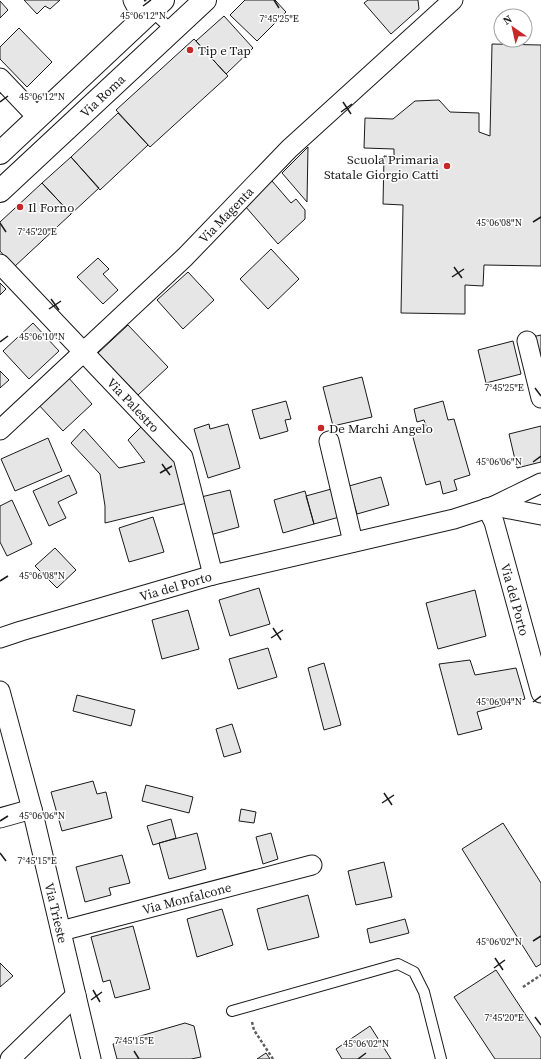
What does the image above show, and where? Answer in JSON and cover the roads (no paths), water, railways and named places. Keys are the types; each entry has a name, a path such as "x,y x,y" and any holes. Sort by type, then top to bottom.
{"main road":[{"name":"Via Roma","path":"0,191 172,30 203,6"},
{"name":"Via Roma","path":"0,153 152,10"}],"street":[{"path":"133,0 152,10"},
{"name":"Via Magenta","path":"0,430 185,257 289,149 453,0"},
{"path":"0,78 38,118"},
{"name":"Via Palestro","path":"0,264 183,457 213,575"},
{"path":"527,341 541,398"},
{"path":"328,441 353,542"},
{"name":"Via del Porto","path":"0,638 213,575 454,519 490,507 541,484"},
{"name":"Via del Porto","path":"541,484 535,493 537,503 541,506"},
{"name":"Via del Porto","path":"490,507 541,515"},
{"name":"Via del Porto","path":"490,507 541,693"},
{"name":"Via Trieste","path":"0,691 32,809 92,1059"},
{"path":"0,818 32,809"},
{"name":"Via Monfalcone","path":"62,931 312,865"},
{"path":"10,1059 76,995"}],"lane":[{"path":"152,10 172,30"},
{"path":"232,1011 398,964 414,972 424,992 441,1059"}],"place":[{"name":"Tip e Tap","path":"190,50"},
{"name":"Scuola Primaria Statale Giorgio Catti","path":"447,166"},
{"name":"Il Forno","path":"20,207"},
{"name":"De Marchi Angelo","path":"321,428"}]}
